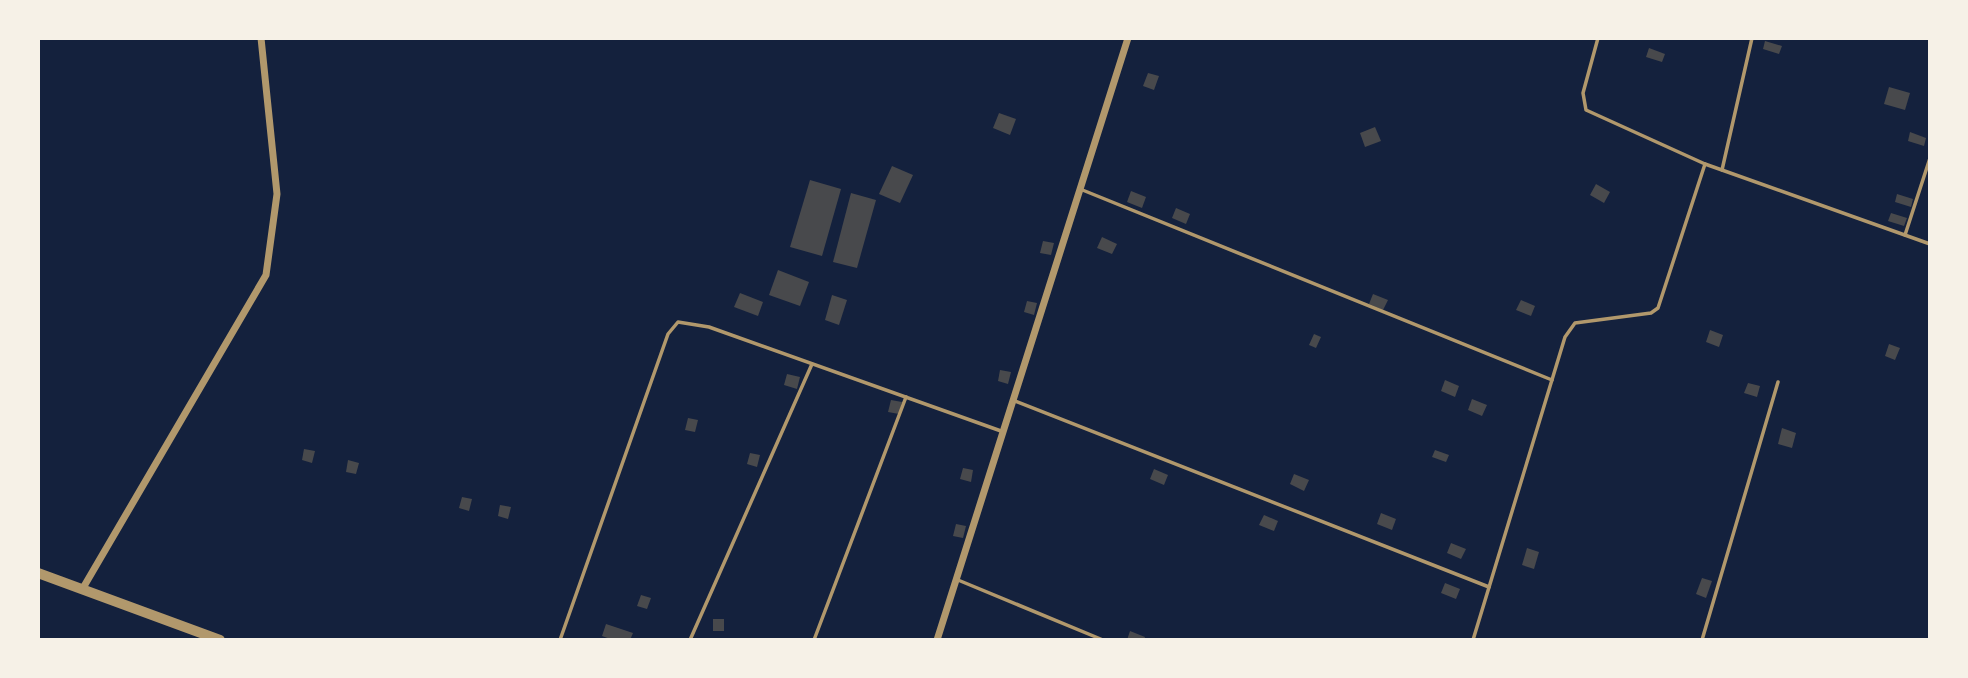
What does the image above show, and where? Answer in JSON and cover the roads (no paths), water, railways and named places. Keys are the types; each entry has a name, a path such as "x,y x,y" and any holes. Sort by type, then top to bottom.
{"street":[{"path":"83,589 265,275 277,194 261,38"},
{"path":"937,639 1128,38"},
{"path":"38,573 220,639"}],"lane":[{"path":"1598,38 1583,93 1586,110 1705,164 1930,244"},
{"path":"1722,170 1752,38"},
{"path":"1905,235 1930,158"},
{"path":"1474,639 1565,337 1575,323 1651,313 1658,308 1705,164"},
{"path":"1080,189 1552,380"},
{"path":"560,639 668,334 678,322 695,323 1003,432"},
{"path":"690,639 811,364"},
{"path":"1702,639 1778,382"},
{"path":"814,639 906,397"},
{"path":"1013,400 1489,587"},
{"path":"956,579 1103,639"}]}
